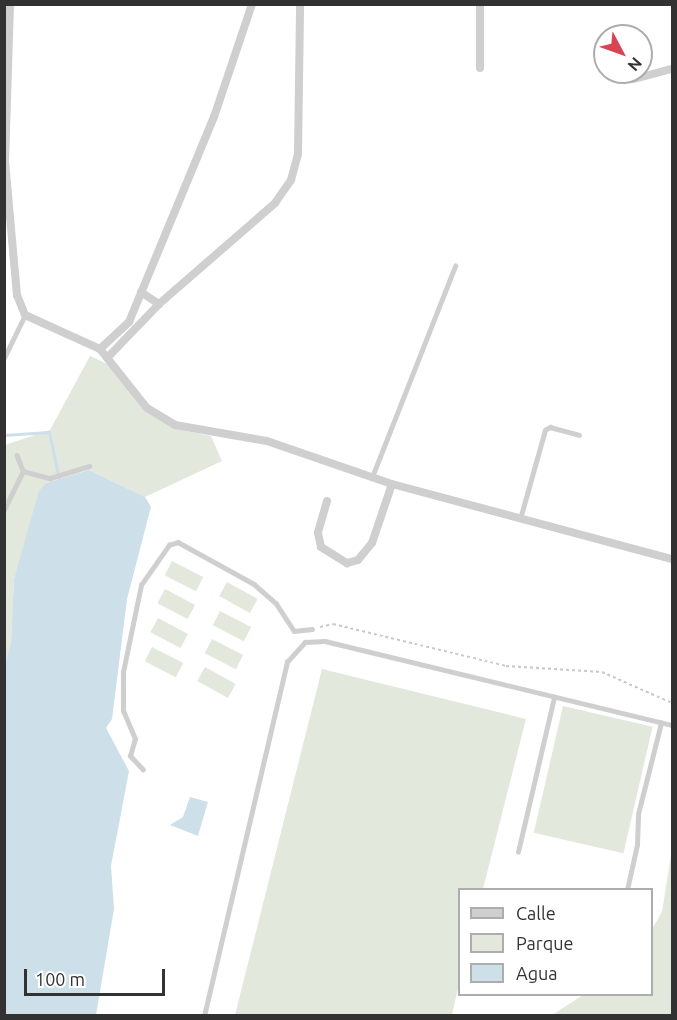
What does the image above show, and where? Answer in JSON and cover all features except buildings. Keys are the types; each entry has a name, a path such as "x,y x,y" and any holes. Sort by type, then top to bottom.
{"street":[{"path":"10,4 5,161 17,295 25,315 100,349 147,408 164,420 267,441 392,484 672,559"},
{"path":"108,357 131,325 141,292 213,117 252,4"},
{"path":"100,349 159,303 275,203 291,180 298,154 300,4"},
{"path":"480,4 480,68"},
{"path":"653,74 672,69"},
{"path":"141,292 159,303"},
{"path":"327,501 318,533 321,547 347,564 358,560 372,543 392,484"}],"lane":[{"path":"372,477 455,266"},
{"path":"4,358 25,315"},
{"path":"520,519 544,430 550,427 579,435"},
{"path":"4,510 23,471 18,455"},
{"path":"23,471 60,476 89,466"},
{"path":"143,770 130,756 135,739 123,711 123,672 141,585 168,545 178,542 254,584 276,603 294,631 312,629"},
{"path":"204,1016 287,662 296,649 305,642 325,641 672,726"},
{"path":"518,852 554,697"},
{"path":"627,888 637,845 638,814 661,723"}],"path":[{"path":"312,629 333,624 506,666 602,672 672,703"}],"green space":[{"path":"90,356 114,367 149,410 181,430 211,436 222,461 145,497 89,470 46,483 14,579 11,642 5,669 5,445 50,430"},
{"path":"172,561 203,577 196,591 165,575"},
{"path":"227,582 258,599 250,613 219,596"},
{"path":"165,589 195,605 188,619 157,603"},
{"path":"220,611 251,627 244,641 213,625"},
{"path":"158,618 188,634 181,648 150,632"},
{"path":"212,639 243,655 236,669 205,653"},
{"path":"152,647 183,663 176,677 145,661"},
{"path":"205,667 236,684 228,698 197,681"},
{"path":"322,669 526,719 483,888 458,888 458,988 452,1015 235,1015"},
{"path":"563,706 653,727 623,853 534,833"},
{"path":"672,849 672,1015 552,1015 581,996 653,996 653,927 662,912"}],"water":[{"path":"89,470 145,497 151,507 127,599 112,719 106,728 129,771 111,866 114,909 96,1015 5,1015 4,669 11,642 14,579 39,491 46,483"},
{"path":"190,797 208,802 198,836 170,825 183,817"}],"waterway":[{"path":"4,435 49,432 59,479"}]}
